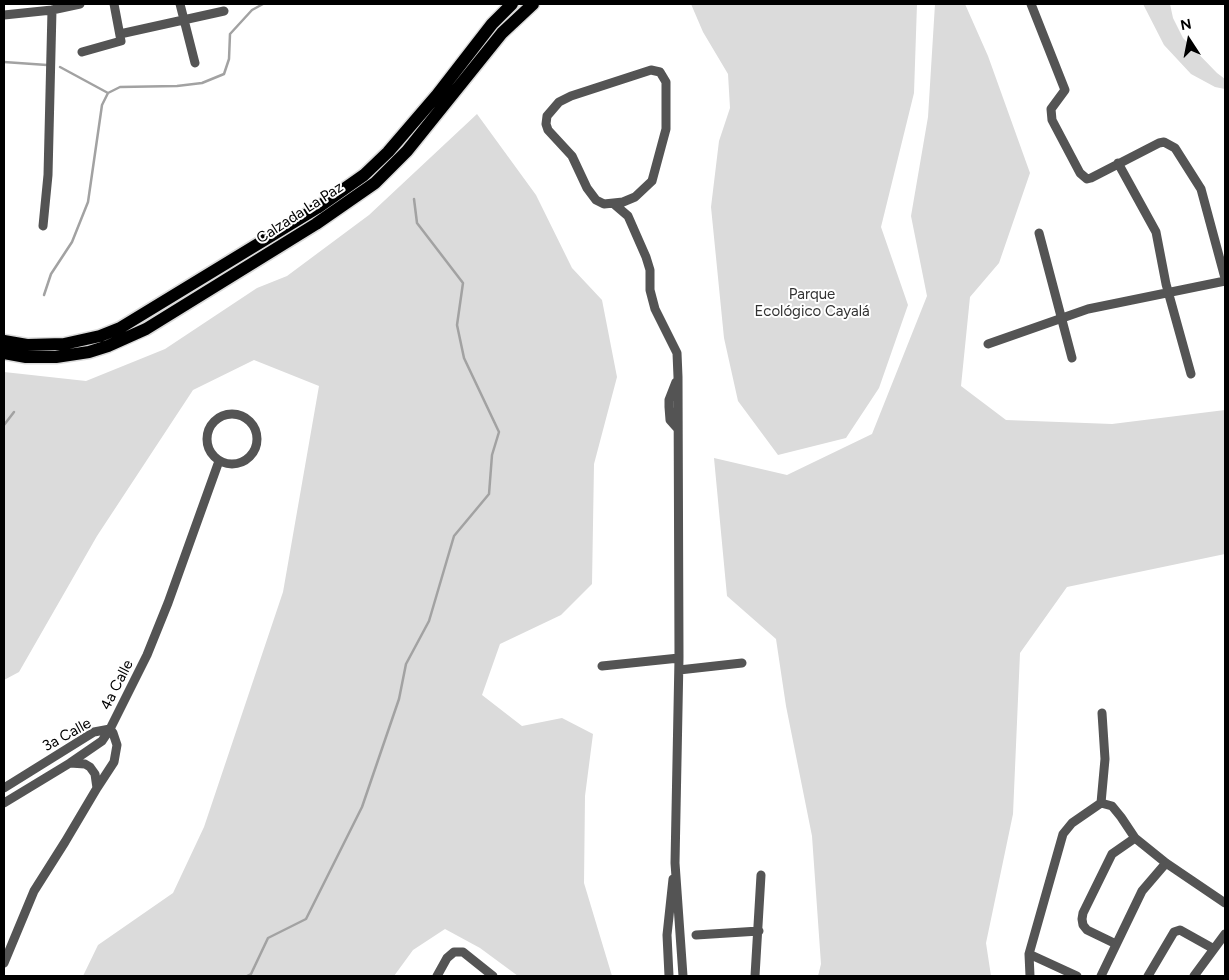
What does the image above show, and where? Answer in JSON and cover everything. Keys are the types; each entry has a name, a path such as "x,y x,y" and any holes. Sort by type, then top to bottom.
{"main road":[{"name":"Calzada La Paz","path":"27,351 80,342 120,328 317,208 364,175 388,152 437,95 492,24 512,4"},
{"name":"Calzada La Paz","path":"27,351 56,357 89,352 108,346 146,329 330,214 374,183 407,151 502,33 533,4"},
{"path":"4,341 27,351"},
{"path":"4,353 27,351"}],"street":[{"path":"4,15 52,10 80,4"},
{"path":"82,52 121,41 114,4"},
{"path":"180,4 195,63"},
{"path":"988,344 1088,309 1225,279 1201,189 1175,148 1164,142 1159,143 1091,178 1087,178 1080,173 1052,120 1051,109 1065,90 1031,4"},
{"path":"44,226 48,175 52,10"},
{"path":"120,34 224,11"},
{"path":"628,216 636,197 652,181 666,129 666,82 660,72 656,70 571,96 559,102 547,116 546,124 548,130 572,156 587,188 596,200 604,204 614,204 636,197"},
{"path":"1118,163 1156,232 1168,292 1191,374"},
{"path":"614,204 628,216 646,257 650,270 650,290 655,309 677,353 678,377 669,400 669,407 670,420 678,429 680,658 675,864 683,976"},
{"path":"1039,233 1072,358"},
{"path":"233,415 248,421 254,427 257,442 250,457 243,462 235,464 219,461 213,456 207,440 208,432 212,425 218,419 233,415"},
{"name":"4a Calle","path":"4,962 34,891 97,788 109,772 117,753 117,745 110,729 147,655 168,603 219,461"},
{"path":"602,666 680,658"},
{"path":"679,670 742,663"},
{"path":"1030,976 1028,954 1063,834 1072,823 1100,803 1105,759 1102,713"},
{"name":"3a Calle","path":"4,803 102,741 110,729"},
{"name":"3a Calle","path":"4,788 94,732 110,729"},
{"path":"70,763 85,764 90,767 95,774 97,788"},
{"path":"1100,803 1112,806 1135,838 1166,863 1225,903"},
{"path":"1116,944 1086,930 1082,919 1112,854 1135,838"},
{"path":"1101,976 1142,891 1166,863"},
{"path":"669,976 667,935 670,894 675,864"},
{"path":"755,976 761,875"},
{"path":"1148,976 1174,932 1180,930 1214,949"},
{"path":"696,935 758,931"},
{"path":"1194,976 1225,934"},
{"path":"437,976 447,958 454,952 463,952 493,976"},
{"path":"1028,954 1076,976"}],"green space":[{"name":"Parque Ecológico Cayalá","path":"691,4 917,4 914,93 881,227 908,305 879,388 846,438 778,455 738,401 724,338 711,207 719,141 730,108 728,74 703,32"},
{"path":"935,4 965,4 988,56 1030,173 999,263 970,297 961,386 1006,420 1112,424 1225,410 1225,554 1067,587 1020,653 1013,814 986,943 991,976 818,976 821,964 812,836 786,706 776,639 727,596 714,458 787,475 872,434 927,296 911,216 928,117"},
{"path":"1143,4 1170,4 1173,18 1183,38 1225,79 1225,89 1215,87 1191,74 1164,45"},
{"path":"477,114 536,195 572,268 602,300 617,377 594,464 592,584 561,615 500,644 482,695 522,726 562,718 593,734 585,796 584,883 612,976 518,976 480,948 445,929 413,950 394,976 83,976 98,945 173,893 204,827 283,592 319,386 254,360 193,390 97,536 19,672 4,680 4,372 86,381 165,349 257,288 287,276 369,215"}],"waterway":[{"path":"44,295 51,274 72,242 88,202 102,105 108,93 120,87 177,86 202,83 224,74 229,59 230,34 252,10 263,4"},
{"path":"4,62 47,65"},
{"path":"60,67 108,93"},
{"path":"247,976 251,974 268,938 306,919 362,807 399,699 406,664 429,621 454,536 489,494 492,455 499,432 464,358 457,325 463,283 417,223 414,199"},
{"path":"4,425 14,412"}]}
